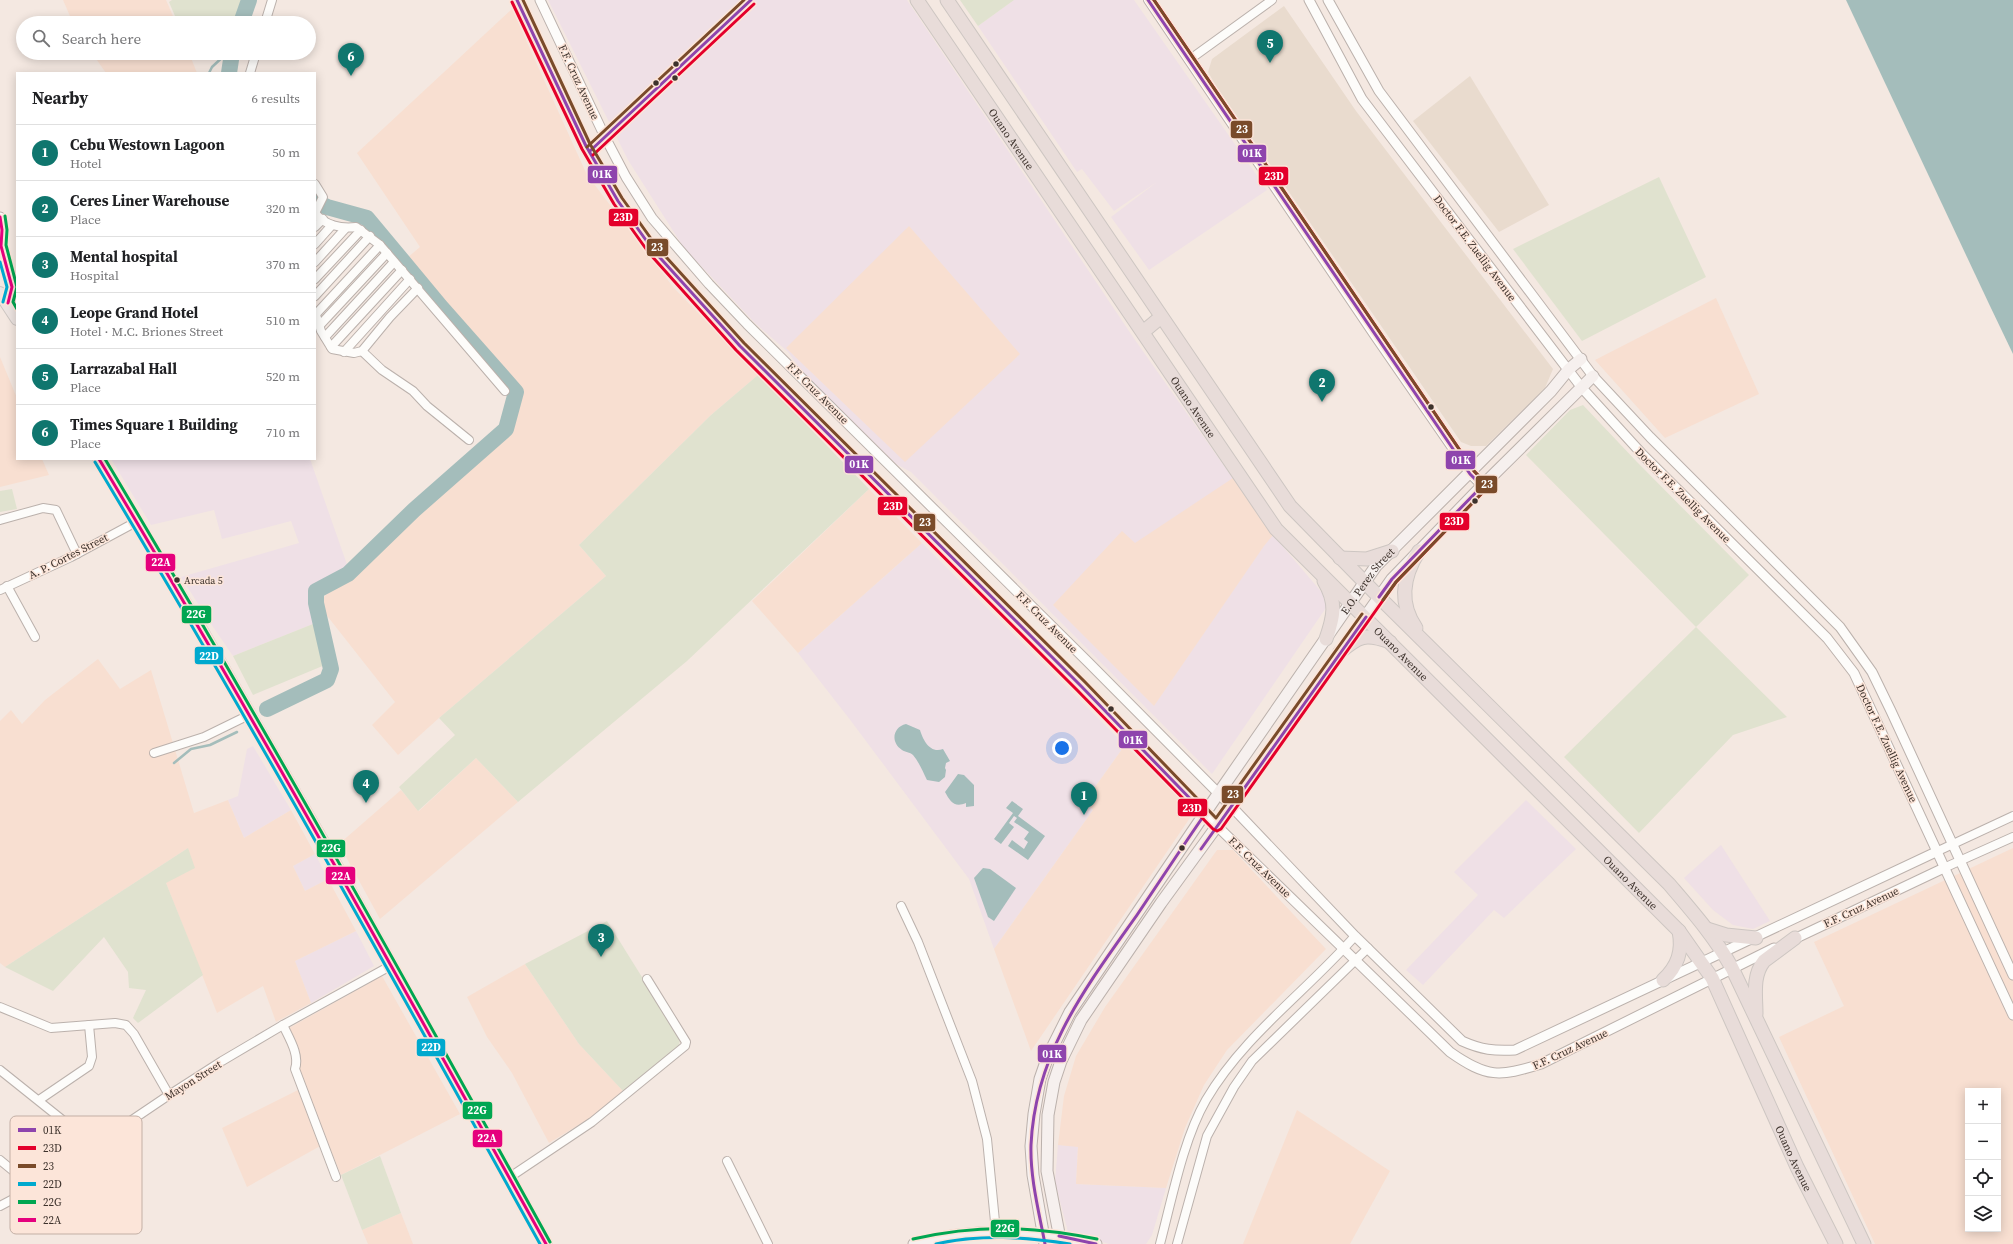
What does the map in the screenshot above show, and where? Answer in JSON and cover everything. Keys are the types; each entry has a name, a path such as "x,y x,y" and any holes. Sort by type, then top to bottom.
{"highway":[{"name":"Ouano Avenue","path":"917,0 1276,529 1352,603 1678,930 1712,978 1797,1167 1836,1244"},
{"path":"947,0 1290,506 1379,597 1669,884 1707,929 1724,953 1732,968 1864,1244"},
{"path":"1143,332 1161,317"},
{"path":"1340,558 1366,559 1392,551"},
{"path":"1419,551 1407,573 1404,586 1404,597 1410,619 1424,641"},
{"path":"1314,566 1328,588 1333,601 1333,615 1326,639"},
{"path":"1340,652 1356,639 1364,636 1374,637 1391,643"},
{"path":"1707,929 1732,936 1756,938"},
{"path":"1663,980 1677,963 1681,941 1678,930"},
{"path":"1756,1018 1758,971 1764,961 1795,938"}],"main road":[{"path":"1,245 12,287 8,303"},
{"path":"0,293 16,317"},
{"name":"E.O. Perez Street","path":"1044,1239 1033,1175 1031,1146 1034,1114 1040,1079 1048,1056 1070,1012 1218,794 1352,603 1376,566 1470,474 1501,439 1551,391 1569,369 1581,359"},
{"name":"E.O. Perez Street","path":"1060,1240 1047,1164 1048,1114 1054,1082 1069,1041 1101,990 1161,903 1392,579 1482,486 1594,376"},
{"path":"100,460 249,715 392,965 546,1244"},
{"path":"1090,982 1101,990"},
{"path":"914,1244 958,1235 996,1232 1044,1239 1096,1244"}],"street":[{"path":"267,16 272,0"},
{"name":"F.F. Cruz Avenue","path":"517,0 586,146 618,201 653,250 740,346 1081,686 1205,814 1450,1052 1470,1067 1492,1073 1514,1073 1541,1064 1732,968 2013,836"},
{"name":"F.F. Cruz Avenue","path":"540,0 604,137 626,177 652,218 662,230 747,324 893,467 1231,806 1355,936 1462,1041 1480,1049 1497,1051 1515,1050 2013,816"},
{"path":"1148,0 1374,335 1470,474 1482,486"},
{"path":"1189,60 1272,0"},
{"name":"Doctor F.E. Zuellig Avenue","path":"1309,0 1362,99 1582,388 1642,455 1821,632 1845,661 1854,674 1875,716 2013,1014"},
{"name":"Doctor F.E. Zuellig Avenue","path":"1328,0 1379,91 1594,376 1658,445 1840,627 1872,672 1903,734 1959,861 2013,975"},
{"path":"250,72 254,60"},
{"path":"316,185 322,193 318,209 323,219 332,225 345,229 356,227 380,245 505,390"},
{"path":"0,217 2,230 1,245"},
{"path":"316,226 323,219"},
{"path":"316,243 332,225"},
{"path":"316,261 345,229"},
{"path":"316,278 361,230"},
{"path":"316,295 337,274 370,236"},
{"path":"316,312 380,245"},
{"path":"320,326 387,253"},
{"path":"325,337 394,262"},
{"path":"331,348 402,270"},
{"path":"337,274 390,317"},
{"path":"344,352 410,279"},
{"path":"316,316 331,348 354,353 362,351 390,317 418,288"},
{"path":"362,351 382,370 413,391 427,406 470,440"},
{"path":"0,520 43,508 56,510 77,554"},
{"name":"A. P. Cortes Street","path":"4,588 77,554 136,522"},
{"path":"4,588 35,637"},
{"path":"154,753 204,737 249,715"},
{"path":"901,906 924,956 972,1081 988,1139 996,1232"},
{"path":"1160,1244 1187,1147 1206,1101 1241,1051 1344,949 1355,936"},
{"path":"1177,1244 1207,1136 1234,1087 1252,1062 1368,948"},
{"name":"Mayon Street","path":"139,1116 169,1095 283,1025 392,965"},
{"path":"510,1178 592,1122 685,1046 686,1042 647,979"},
{"path":"0,1007 51,1028 115,1023 126,1025 134,1034 169,1095"},
{"path":"39,1100 89,1066 92,1057 90,1025"},
{"path":"283,1025 295,1054 297,1063 295,1069 336,1177"},
{"path":"0,1070 58,1116"},
{"path":"0,1160 10,1168"},
{"path":"727,1161 768,1244"},
{"name":"Mayon Street","path":"0,1206 10,1201"}],"shaded area":[{"path":"63,0 166,0 173,16 70,16"},
{"path":"548,0 907,0 1135,340 1273,535 1330,602 1212,774 911,472 896,464 800,369 788,352 755,323 684,248 628,160"},
{"path":"1014,0 1134,0 1267,190 1149,270 1111,217 1157,182 1114,211 1082,169 1077,172 978,26"},
{"path":"1284,6 1356,111 1553,369 1545,388 1486,446 1471,446 1461,442 1216,86 1208,72 1212,59"},
{"path":"512,9 587,175 674,288 758,375 711,415 579,545 606,576 439,718 398,755 372,725 395,702 317,603 507,432 518,392 407,258 420,247 357,153"},
{"path":"97,60 192,60 197,72 105,72"},
{"path":"1470,76 1549,205 1499,232 1413,121"},
{"path":"909,226 1020,354 905,462 786,348"},
{"path":"1716,298 1759,394 1665,438 1595,360"},
{"path":"0,357 16,396 16,460 42,460 49,475 0,487"},
{"path":"112,460 310,460 350,573 311,592 318,622 233,656 181,577 299,543 291,521 222,539 214,510 151,525"},
{"path":"1233,478 1273,535 1154,706 1053,605 1122,531 1135,543"},
{"path":"869,489 922,543 798,653 752,601"},
{"path":"922,543 1125,745 1085,801 1093,810 994,949 969,879 851,721 798,653"},
{"path":"98,659 120,689 151,670 194,813 228,800 244,838 291,810 315,854 293,866 305,891 328,879 356,931 295,961 311,1003 276,1022 263,986 217,1013 166,883 188,848 5,967 0,963 0,721 11,710 22,724 45,700"},
{"path":"1125,745 1194,812 1031,1051 994,949 1093,810 1085,801"},
{"path":"253,746 291,810 244,838 228,800 238,796 247,749"},
{"path":"476,758 518,802 380,919 339,844 401,790 419,811"},
{"path":"1526,800 1576,849 1504,918 1494,910 1423,985 1406,970 1478,895 1454,872"},
{"path":"1721,845 1770,921 1753,929 1733,925 1713,910 1684,878"},
{"path":"2013,848 2013,1244 1875,1244 1779,1037 1844,1006 1814,942"},
{"path":"1217,850 1233,850 1326,949 1227,1050 1204,1085 1185,1128 1166,1188 1076,1184 1078,1147 1058,1145 1064,1096 1076,1056 1105,1007"},
{"path":"315,854 328,879 305,891 293,866"},
{"path":"356,931 374,966 311,1003 295,961"},
{"path":"525,964 579,1044 623,1091 590,1118 549,1143 512,1073 487,1037 467,997"},
{"path":"382,976 460,1114 341,1175 282,1032"},
{"path":"298,1090 322,1145 247,1187 222,1128"},
{"path":"1297,1110 1390,1171 1350,1244 1243,1244"},
{"path":"1058,1145 1078,1146 1076,1184 1166,1188 1152,1235 1146,1244 1109,1244 1068,1232 1055,1182"},
{"path":"401,1213 413,1244 368,1244 362,1230"}],"green space":[{"path":"172,0 241,0 236,16 175,16 169,2"},
{"path":"960,0 1014,0 978,26"},
{"path":"1659,177 1706,277 1582,341 1513,249"},
{"path":"758,375 869,489 687,661 518,802 476,758 418,811 399,787 455,735 439,718 606,576 579,545 711,415"},
{"path":"1583,405 1749,575 1696,627 1526,455 1570,410"},
{"path":"12,489 17,509 0,512 0,491"},
{"path":"318,622 325,665 253,695 233,656"},
{"path":"1696,627 1787,717 1733,735 1639,833 1564,757"},
{"path":"188,848 195,868 166,883 203,975 138,1023 133,1018 146,990 129,988 128,972 104,937 53,991 5,967"},
{"path":"607,921 680,1038 679,1047 623,1091 579,1044 525,964"},
{"path":"380,1156 401,1213 362,1230 341,1175"}],"water":[{"path":"1846,0 2013,0 2013,354 1990,306"},
{"path":"906,724 920,730 925,742 931,748 934,750 943,749 950,761 946,763 945,777 939,782 927,780 913,755 898,747 895,739 896,731 898,728"},
{"path":"958,774 964,775 974,785 974,806 966,807 966,803 958,805 955,804 945,792"},
{"path":"1012,801 1023,809 1018,816 1045,836 1028,860 1008,846 1012,840 1024,849 1028,842 1024,839 1029,832 1014,822 1017,818 1014,816 1009,823 1014,827 1001,844 994,839 1013,813 1006,808"},
{"path":"983,868 990,869 1016,888 994,921 988,917 974,878"}],"waterway":[{"path":"243,16 249,0"},
{"path":"210,72 212,67 220,60"},
{"path":"229,72 231,60"},
{"path":"267,709 327,680 331,669 316,603 316,591 348,574 414,510 506,429 516,392 441,307 367,218 327,207 316,202"},
{"path":"174,763 191,749 210,745 237,732"}],"transit line":[{"name":"01K","path":"517,0 586,146 618,201 653,250 740,346 1081,686 1205,814 1082,995 1066,1022 1042,1080 1035,1112 1031,1157 1033,1182 1045,1244"},
{"name":"23","path":"523,0 590,144 622,198 657,247 744,343 1085,682 1216,818 1362,614"},
{"name":"23","path":"587,147 744,0"},
{"name":"01K","path":"590,151 751,0"},
{"name":"01K","path":"1148,0 1470,474 1482,486 1392,579 1379,597"},
{"name":"23D","path":"512,2 582,149 614,204 649,253 736,350 1077,690 1213,829 1217,831 1221,829 1396,582 1486,489 1487,485 1474,471 1154,0"},
{"name":"23","path":"1154,0 1474,471 1487,484 1486,489 1396,582 1383,600"},
{"name":"23D","path":"593,155 754,4"},
{"name":"22G","path":"5,216 7,230 6,245 16,283"},
{"name":"22A","path":"0,217 2,230 1,246 12,287 8,303"},
{"name":"22D","path":"0,262 7,287 3,302"},
{"name":"22G","path":"16,291 13,302 16,307"},
{"name":"22A","path":"100,460 270,751 546,1244"},
{"name":"22G","path":"106,460 219,653 331,849 550,1242"},
{"name":"22D","path":"95,462 321,851 540,1244"},
{"name":"01K","path":"1201,849 1366,617"},
{"name":"22G","path":"913,1239 960,1231 1005,1228 1050,1231 1097,1239"},
{"name":"01K","path":"1059,1236 1096,1244"},
{"name":"22D","path":"936,1244 986,1238 1020,1238 1070,1244"}],"place":[{"name":"Larrazabal Hall","path":"1270,63"},
{"name":"Times Square 1 Building","path":"351,76"},
{"name":"Ceres Liner Warehouse","path":"1322,402"},
{"name":"Arcada 5","path":"177,580"},
{"name":"Leope Grand Hotel","path":"366,803"},
{"name":"Cebu Westown Lagoon","path":"1084,815"},
{"name":"Mental hospital","path":"601,957"}]}
